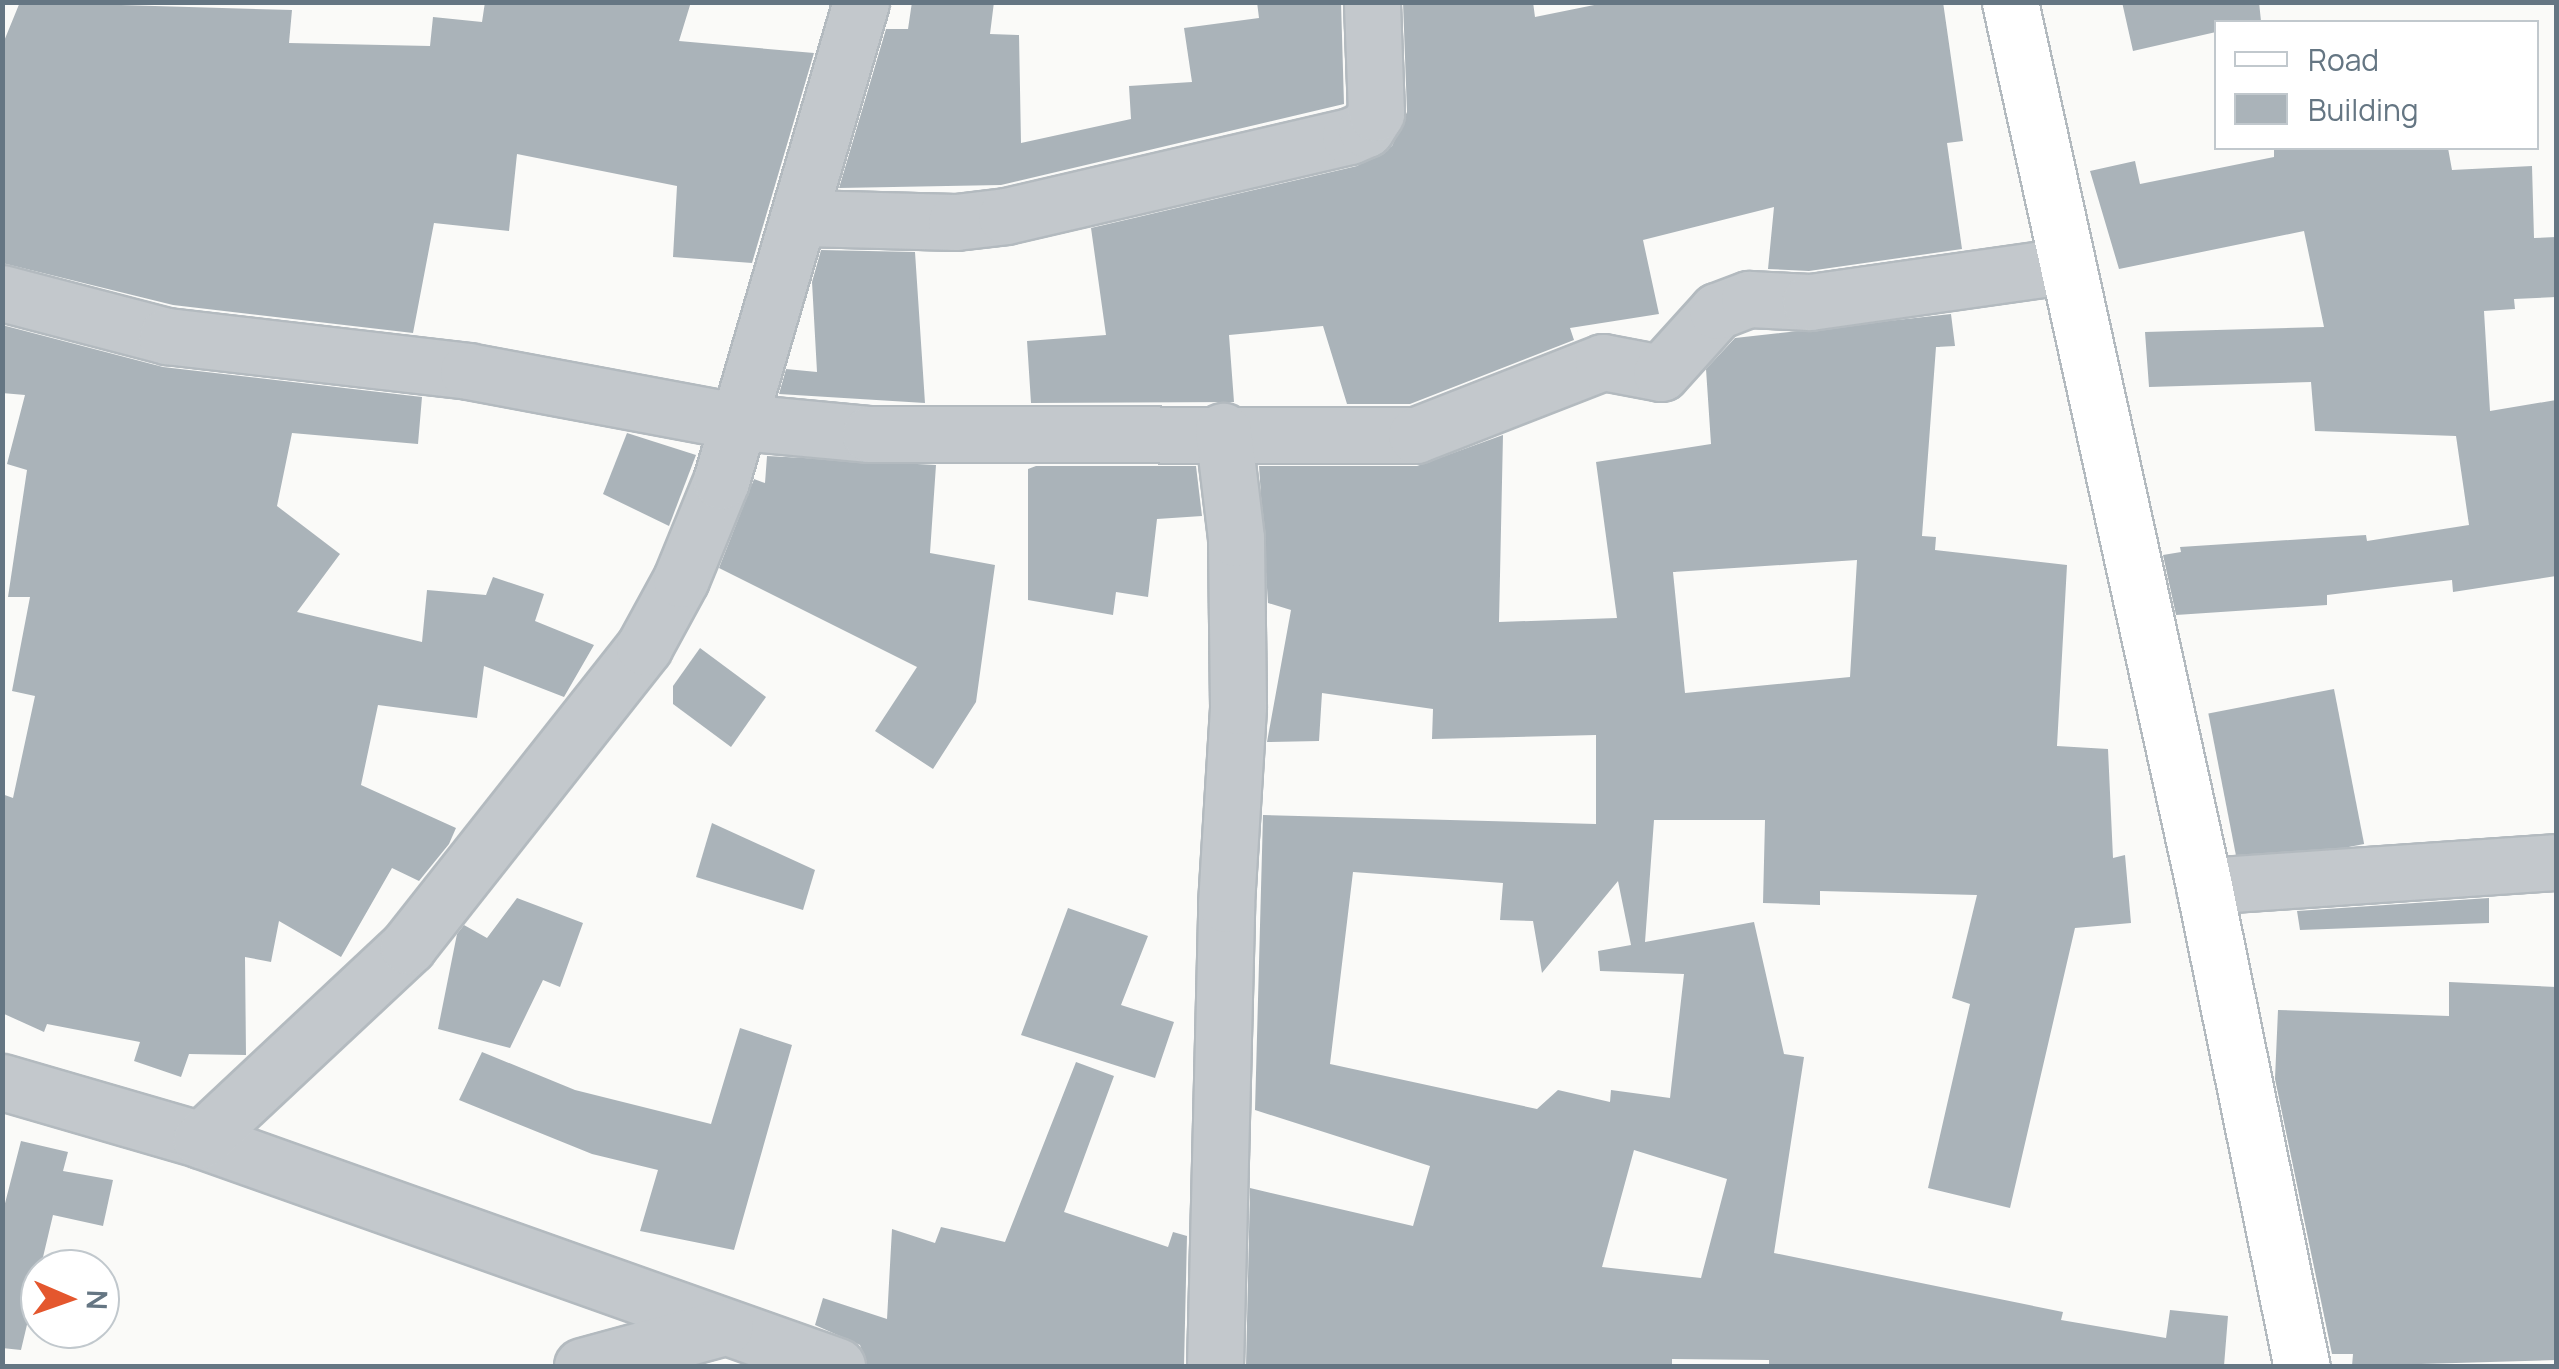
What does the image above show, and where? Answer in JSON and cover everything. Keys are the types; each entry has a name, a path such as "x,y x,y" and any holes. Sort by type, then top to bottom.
{"street":[{"path":"201,1140 408,946 644,647 682,578 740,422 803,218 861,2"},
{"path":"803,218 956,222 1006,216 1350,136 1376,114 1372,2"},
{"path":"2010,2 2064,266 2204,886 2302,1366"},
{"path":"2,293 167,336 468,371 740,422 870,434 1223,431 1416,435 1603,362 1661,373 1717,310 1749,298 1810,302 2064,266"},
{"path":"1216,1366 1226,904 1238,706 1236,538 1223,431"},
{"path":"2204,886 2556,862"},
{"path":"2,1082 201,1140 837,1366"},
{"path":"582,1366 725,1327"}],"building":[{"path":"20,2 292,10 289,43 430,46 433,17 482,22 485,2 691,2 679,41 814,53 752,263 673,257 677,186 517,154 509,231 434,223 413,333 173,305 2,263 2,46"},
{"path":"912,2 994,2 990,34 1019,35 1021,143 1131,119 1129,86 1192,82 1184,28 1259,18 1257,2 1341,2 1344,104 1001,185 839,188 886,29 908,29"},
{"path":"1403,2 1533,2 1535,17 1609,2 1943,2 1963,141 1947,143 1962,249 1809,271 1768,269 1774,207 1643,240 1659,314 1570,328 1574,340 1410,404 1347,404 1323,326 1229,335 1234,402 1031,403 1027,341 1106,335 1091,228 1357,166 1392,146 1407,112"},
{"path":"2122,2 2259,2 2261,20 2214,20 2214,32 2133,51"},
{"path":"2274,150 2448,150 2452,170 2532,166 2534,238 2556,237 2556,297 2514,299 2515,309 2484,311 2490,411 2556,400 2556,576 2453,592 2452,580 2327,595 2327,605 2176,615 2163,555 2181,552 2180,547 2366,535 2367,541 2469,525 2456,436 2315,431 2311,382 2149,387 2145,332 2324,327 2304,231 2119,269 2090,171 2135,161 2140,184 2274,157"},
{"path":"821,250 915,252 925,403 779,394 786,369 817,372 812,282"},
{"path":"1951,314 1955,346 1936,347 1922,536 1936,537 1935,550 2067,565 2057,746 2108,749 2113,858 2125,855 2131,923 2075,928 2010,1208 1928,1188 1970,1004 1952,998 1977,895 1820,891 1820,905 1763,903 1765,820 1654,820 1645,942 1754,922 1784,1054 1804,1057 1774,1253 2063,1312 2061,1320 2166,1338 2170,1310 2228,1316 2224,1366 1769,1366 1769,1360 1672,1359 1672,1366 1246,1366 1250,1188 1413,1226 1430,1166 1255,1110 1263,815 1596,824 1596,735 1432,739 1433,709 1322,693 1319,741 1267,742 1291,610 1268,603 1259,466 1417,466 1503,435 1499,622 1617,618 1596,462 1711,444 1706,369 1735,338","holes":["1857,560 1850,677 1685,693 1673,572","1353,872 1503,883 1500,920 1533,921 1542,973 1618,881 1631,945 1598,951 1600,971 1684,974 1670,1098 1611,1090 1610,1102 1558,1090 1537,1109 1330,1064","1634,1150 1727,1179 1701,1278 1602,1267"]},
{"path":"2,325 163,367 422,397 418,444 292,433 277,506 340,554 297,612 422,642 427,590 486,595 493,577 544,594 535,621 594,645 564,697 484,666 477,718 378,705 361,785 456,828 449,844 419,881 392,868 341,957 279,921 271,962 245,957 246,1055 189,1054 181,1077 134,1061 140,1042 47,1024 44,1032 2,1013 2,794 13,798 35,696 12,691 30,597 8,597 27,470 7,464 25,395 2,393"},
{"path":"627,433 696,455 669,526 603,494"},
{"path":"767,456 936,465 930,553 995,565 976,702 933,769 875,731 917,667 719,568 754,479 765,483"},
{"path":"1196,466 1202,516 1157,519 1148,597 1116,592 1113,615 1028,600 1028,469"},
{"path":"700,648 766,697 731,747 673,704 673,686"},
{"path":"2334,689 2364,844 2238,869 2208,713"},
{"path":"712,823 815,870 803,910 696,877"},
{"path":"517,898 583,923 560,987 543,980 510,1048 438,1029 457,934 464,925 487,938"},
{"path":"2489,898 2489,923 2300,930 2297,911"},
{"path":"1068,908 1148,936 1121,1005 1174,1022 1155,1078 1021,1035"},
{"path":"2449,982 2556,987 2556,1360 2352,1366 2353,1354 2332,1354 2275,1079 2278,1010 2449,1016"},
{"path":"740,1028 792,1045 734,1250 640,1231 658,1170 592,1154 459,1100 482,1052 575,1090 711,1124"},
{"path":"1076,1062 1114,1076 1064,1212 1168,1247 1173,1232 1187,1236 1184,1366 867,1366 860,1345 815,1325 823,1298 887,1319 892,1229 935,1243 941,1227 1005,1242"},
{"path":"21,1141 68,1152 63,1171 113,1180 103,1226 53,1215 45,1249 20,1249 21,1350 2,1348 2,1215"}]}
